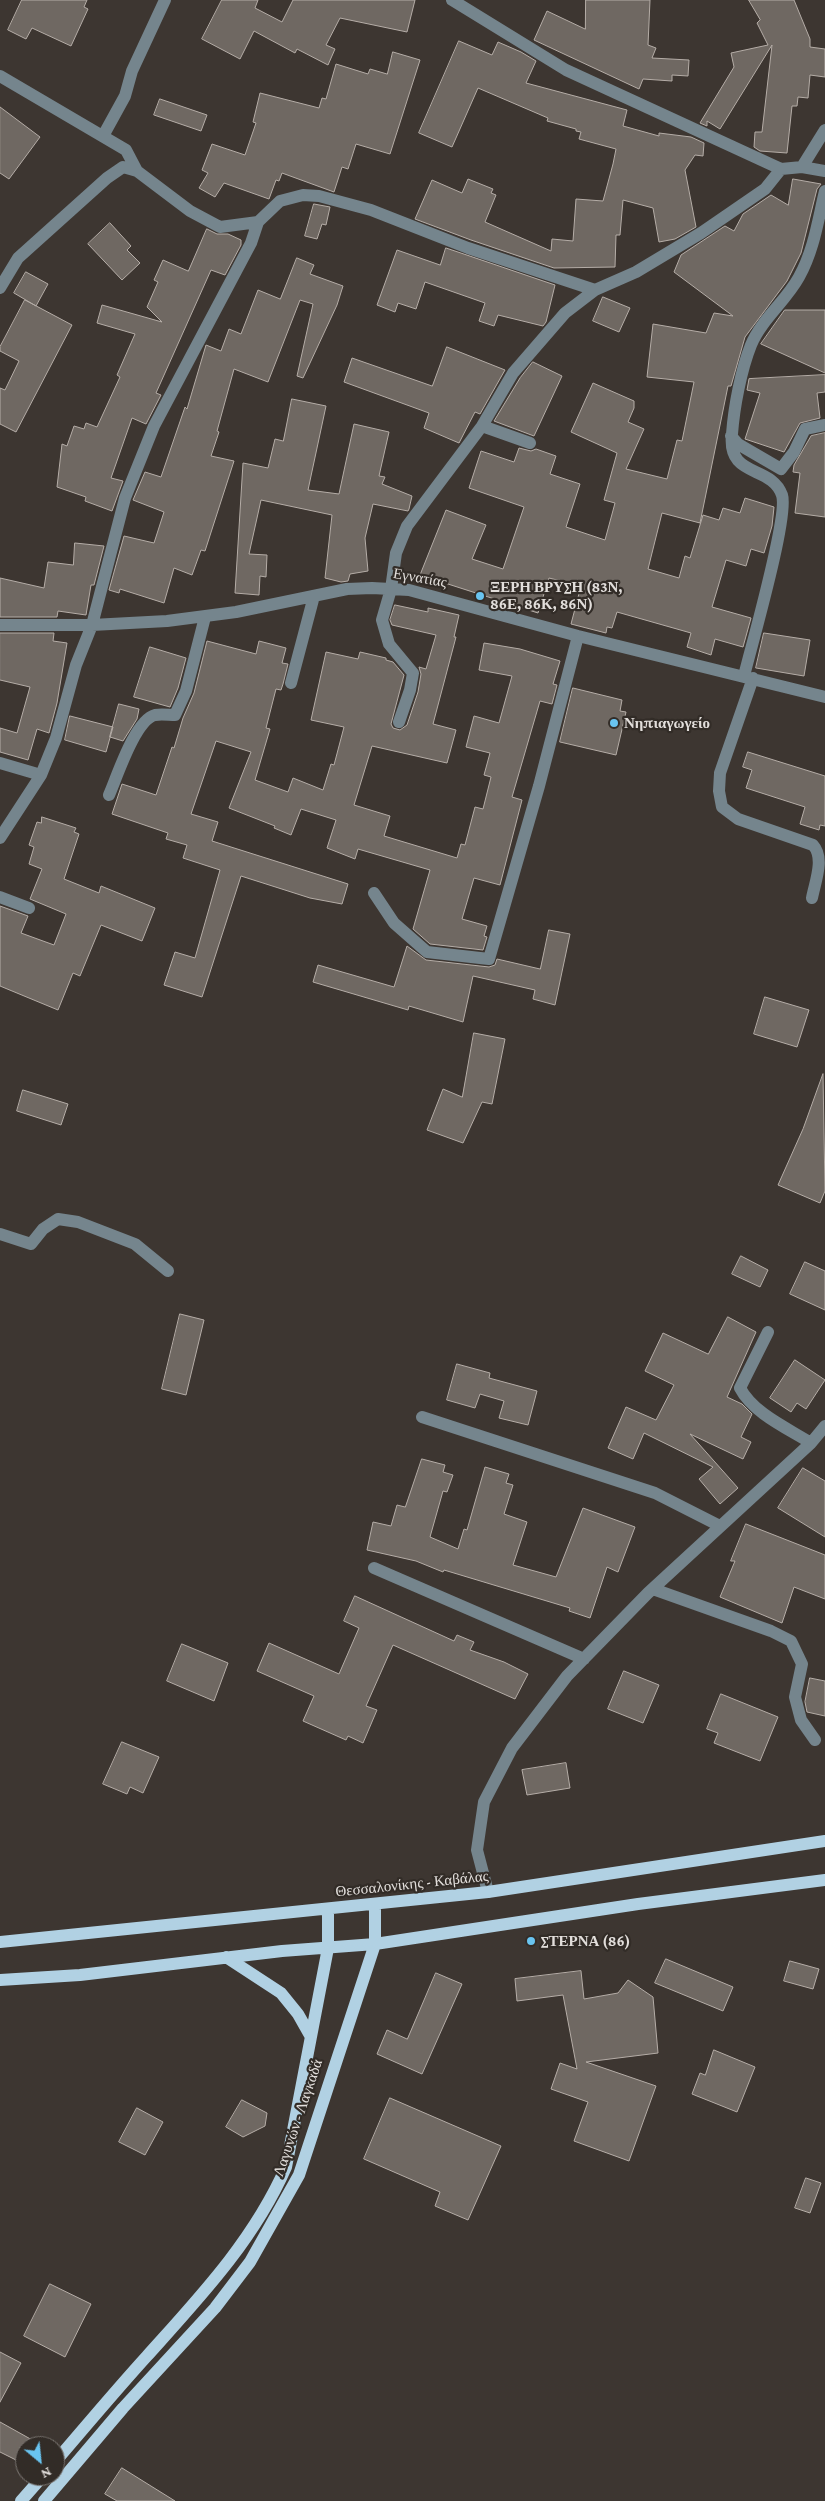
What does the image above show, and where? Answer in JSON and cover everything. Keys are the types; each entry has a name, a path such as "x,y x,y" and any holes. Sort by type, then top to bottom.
{"main road":[{"name":"Θεσσαλονίκης - Καβάλας","path":"0,1942 488,1892 825,1840"},
{"path":"0,1980 80,1975 282,1951 375,1944 638,1904 825,1880"},
{"name":"Λαγυνών - Λαγκαδά","path":"44,2501 123,2408 215,2308 250,2262 299,2175 375,1944 375,1904"},
{"name":"Λαγυνών - Λαγκαδά","path":"65,2451 236,2254 272,2198 286,2167 328,1948 328,1909"},
{"path":"226,1957 281,1993 298,2014 311,2037"},
{"path":"21,2501 34,2486"}],"street":[{"path":"103,136 125,96 132,71 165,0"},
{"path":"452,0 566,70 781,169 802,167 825,171"},
{"path":"0,76 126,150 137,171"},
{"path":"802,167 825,130"},
{"path":"0,288 18,258 100,184 123,167 137,171 190,211 220,227 258,222"},
{"path":"399,722 410,690 413,674 388,644 382,620 391,589 396,553 407,526 482,426 513,373 530,350 565,313 595,290 636,272 709,227 765,189 781,169"},
{"path":"812,898 819,858 818,850 813,845 738,820 722,807 719,792 720,773 749,677 782,510 782,496 772,480 747,469 737,461 731,447 735,410 751,344 798,279 812,250 825,191"},
{"path":"0,838 41,775 56,738 76,664 92,625 125,498 154,426 251,243 258,222 280,201 303,195 319,196 371,210 468,248 595,290"},
{"path":"772,480 794,452 804,429 825,425"},
{"path":"482,426 530,443"},
{"path":"732,436 738,444 781,469"},
{"name":"Εγνατίας","path":"0,625 92,625 206,617 347,589 391,589 446,598 578,636 825,697"},
{"path":"292,683 314,596"},
{"path":"109,795 133,739 142,724 154,715 175,715 186,691 206,617"},
{"path":"374,893 394,923 427,952 488,959 542,777 578,636"},
{"path":"0,763 41,775"},
{"path":"0,897 29,908"},
{"path":"0,1234 31,1244 43,1229 58,1219 78,1222 135,1244 168,1271"},
{"path":"768,1332 740,1388 746,1399 810,1443"},
{"path":"422,1417 655,1493 720,1526"},
{"path":"488,1892 477,1850 484,1802 512,1748 584,1659 653,1589 810,1443 825,1426"},
{"path":"374,1568 584,1659"},
{"path":"653,1589 771,1631 791,1641 802,1664 795,1697 801,1720 815,1740"}],"building":[{"path":"22,0 87,0 84,7 88,9 71,46 32,28 26,39 8,30"},
{"path":"222,0 258,0 255,8 282,22 293,0 415,0 407,32 340,18 326,45 335,49 328,65 297,49 295,53 254,31 240,59 202,39"},
{"path":"586,0 650,0 648,45 656,48 652,58 689,60 688,76 672,75 672,81 643,79 639,89 534,40 547,11 585,29"},
{"path":"749,0 794,0 810,39 810,47 825,49 825,77 810,75 808,98 798,97 797,106 792,106 787,153 760,151 754,147 755,132 762,132 772,45 720,129 707,121 707,126 700,123 734,67 731,53 768,45 757,23 760,20"},
{"path":"459,41 492,55 498,42 521,52 536,61 526,83 627,110 623,126 659,136 659,133 691,137 704,143 703,156 695,155 685,170 696,227 675,239 659,242 653,208 623,200 620,235 616,235 615,267 554,268 415,219 432,180 462,193 468,179 493,189 491,193 496,195 485,222 551,251 552,239 573,241 576,199 603,201 613,164 616,149 579,139 581,132 576,131 576,129 547,121 548,118 478,88 452,147 419,133"},
{"path":"393,52 420,60 390,154 356,144 348,169 342,167 334,192 282,173 279,181 276,180 269,199 224,183 215,197 199,188 208,173 202,170 212,144 245,155 256,123 253,122 260,93 319,108 322,98 326,99 336,64 368,74 370,69 387,74"},
{"path":"160,99 207,115 201,131 154,115"},
{"path":"0,107 40,137 9,179 0,173"},
{"path":"793,179 821,184 817,189 801,253 787,281 745,337 731,386 728,386 700,523 662,513 648,569 679,578 685,556 690,558 703,515 719,520 723,508 740,513 745,498 774,507 772,526 764,553 751,549 746,566 726,560 712,607 751,618 743,647 715,639 711,655 687,647 691,633 617,612 612,628 607,627 606,633 571,624 581,586 549,578 538,613 420,575 446,510 486,525 472,559 503,569 524,507 469,488 481,451 514,462 519,448 531,451 536,449 556,456 550,474 580,484 566,527 605,540 615,503 604,500 617,453 571,432 593,383 634,401 634,408 628,422 644,429 626,469 667,479 677,440 682,441 694,382 647,377 653,324 706,333 714,313 733,316 674,272 681,255 725,226 734,231 743,214 771,195 788,205"},
{"path":"314,204 330,207 326,225 322,224 317,239 305,236"},
{"path":"110,223 131,246 127,250 140,263 122,280 88,244"},
{"path":"207,229 217,234 228,234 241,240 241,245 225,275 211,270 156,393 161,395 146,424 132,418 111,478 123,481 112,511 85,501 86,497 57,487 62,444 67,446 74,426 84,429 86,423 97,427 120,377 117,375 135,334 97,323 102,305 162,322 147,307 158,282 154,280 163,260 188,271"},
{"path":"446,248 555,285 546,322 543,326 498,315 494,326 479,321 485,303 425,282 416,309 398,303 395,312 377,305 397,250 440,265"},
{"path":"297,258 314,265 310,274 343,286 337,305 303,378 297,376 313,304 300,300 268,382 234,369 217,431 219,432 211,456 234,461 205,551 201,550 192,575 174,568 164,603 120,589 119,593 109,590 124,536 154,543 164,512 133,500 145,472 161,477 185,407 187,409 206,345 221,351 229,329 241,334 258,290 280,299"},
{"path":"26,272 48,284 36,306 14,293"},
{"path":"603,297 630,308 619,332 593,321"},
{"path":"25,300 72,325 16,432 0,424 0,388 5,390 19,361 0,351 0,347"},
{"path":"785,310 825,310 825,373 761,344"},
{"path":"447,347 505,370 480,414 475,412 459,443 424,428 429,413 344,382 352,358 432,386"},
{"path":"533,362 562,376 534,436 494,421 520,378"},
{"path":"825,375 825,392 817,393 820,418 800,423 784,452 745,439 760,393 747,390 749,379"},
{"path":"292,399 326,406 308,490 339,494 354,424 389,432 379,476 385,477 382,484 412,496 409,509 408,511 373,504 365,538 368,571 350,574 348,581 341,582 325,578 332,515 261,500 249,554 267,555 266,577 260,576 259,595 235,593 243,463 268,468 275,439 283,441"},
{"path":"825,433 825,517 795,513 800,473 793,472 794,465 811,436"},
{"path":"75,543 104,546 94,585 91,585 86,615 58,611 57,617 0,617 0,578 44,588 48,562 73,565"},
{"path":"395,605 428,612 428,608 459,615 454,637 456,637 433,724 456,730 447,763 372,746 354,805 390,816 384,836 457,858 461,844 465,845 475,807 483,809 491,777 484,775 490,753 466,747 474,716 499,723 512,676 479,670 484,643 520,649 560,661 553,684 557,685 552,704 540,701 512,797 522,800 500,885 474,878 462,919 487,926 484,936 487,937 483,950 430,944 413,929 430,870 358,849 355,859 327,848 336,820 301,809 291,835 274,828 275,826 229,808 251,752 216,741 191,814 218,822 212,841 348,884 342,904 310,898 241,876 202,997 164,985 175,952 195,958 220,870 183,858 187,845 166,839 168,833 112,814 122,784 156,795 172,747 174,748 183,718 194,693 207,641 256,654 259,641 286,648 282,663 288,664 281,690 276,689 266,728 270,729 255,780 288,792 293,778 323,790 331,764 334,765 344,727 311,720 326,652 358,659 360,652 386,658 386,660 393,662 404,675 391,724 393,728 400,730 407,725 418,692 421,674 419,667 426,669 436,635 392,625 390,620"},
{"path":"0,633 54,633 53,641 67,643 57,703 49,733 37,729 28,760 0,752 0,728 17,733 30,687 0,680"},
{"path":"764,633 810,640 804,676 756,668"},
{"path":"150,647 186,658 178,688 170,707 134,697"},
{"path":"573,688 622,700 620,711 626,712 616,755 560,742"},
{"path":"119,704 139,709 137,719 123,741 110,737"},
{"path":"70,716 113,727 106,752 65,740"},
{"path":"748,752 825,776 825,826 820,825 819,830 800,824 805,807 746,788 752,770 743,767"},
{"path":"42,817 76,828 74,832 79,834 64,879 99,893 101,886 155,908 142,941 101,925 80,976 73,973 58,1010 0,986 0,906 28,916 21,933 54,945 66,914 30,899 42,869 29,864 34,847 29,845 37,822 41,823"},
{"path":"549,930 570,934 555,1005 533,999 535,990 473,976 463,1022 409,1006 408,1010 313,982 318,965 394,987 407,946 426,960 489,967 495,965 497,959 540,969"},
{"path":"765,997 809,1010 797,1047 754,1034"},
{"path":"474,1033 505,1039 492,1104 482,1102 463,1143 427,1130 443,1089 462,1097"},
{"path":"823,1074 825,1191 820,1203 778,1185 803,1129"},
{"path":"23,1090 68,1104 61,1125 17,1111"},
{"path":"741,1256 768,1270 760,1287 732,1274"},
{"path":"805,1262 825,1271 825,1310 790,1294"},
{"path":"180,1314 204,1320 186,1395 162,1389"},
{"path":"728,1317 756,1332 727,1397 742,1404 752,1414 741,1437 751,1442 743,1459 690,1434 738,1488 720,1504 699,1479 713,1467 644,1433 633,1459 608,1448 626,1407 656,1420 674,1385 645,1371 663,1333 708,1354"},
{"path":"795,1360 825,1380 806,1409 797,1403 791,1412 770,1398"},
{"path":"457,1364 490,1373 489,1378 537,1391 528,1425 499,1418 504,1401 480,1394 475,1408 447,1400"},
{"path":"422,1459 445,1465 443,1472 453,1475 447,1492 443,1491 430,1537 458,1549 464,1529 467,1530 485,1467 509,1474 506,1483 513,1485 504,1514 527,1522 513,1565 556,1577 583,1508 635,1527 618,1572 607,1567 590,1618 569,1611 570,1608 444,1570 443,1572 416,1561 367,1550 373,1522 391,1526 397,1505 405,1507"},
{"path":"803,1468 825,1481 825,1537 778,1508"},
{"path":"746,1524 825,1555 825,1599 794,1587 782,1623 720,1597 735,1561 731,1561"},
{"path":"355,1596 454,1641 457,1635 474,1642 470,1650 504,1662 528,1674 515,1699 393,1645 366,1706 377,1710 363,1743 348,1736 346,1740 303,1721 314,1696 257,1671 269,1643 339,1674 359,1628 344,1621"},
{"path":"182,1644 228,1663 214,1701 167,1681"},
{"path":"624,1671 659,1685 643,1723 608,1709"},
{"path":"810,1678 825,1681 825,1716 807,1712 805,1702"},
{"path":"721,1694 778,1717 760,1761 714,1743 718,1733 707,1729"},
{"path":"122,1742 159,1757 143,1793 130,1787 127,1794 103,1784"},
{"path":"566,1763 570,1788 527,1795 522,1770"},
{"path":"666,1959 733,1987 723,2011 655,1983"},
{"path":"790,1961 819,1969 813,1989 784,1981"},
{"path":"581,1971 584,1999 618,1993 628,1980 653,1997 658,2053 586,2062 656,2086 629,2161 574,2141 588,2102 551,2089 560,2063 577,2069 563,1995 517,2001 515,1979"},
{"path":"436,1973 462,1984 422,2074 377,2054 387,2030 407,2039"},
{"path":"714,2050 755,2067 737,2112 692,2094 700,2073 705,2075"},
{"path":"390,2098 501,2146 468,2220 435,2206 440,2192 364,2159"},
{"path":"242,2100 267,2113 265,2126 243,2137 226,2127"},
{"path":"137,2108 163,2122 145,2155 119,2142"},
{"path":"806,2178 821,2183 810,2213 795,2208"},
{"path":"50,2284 91,2304 65,2357 24,2336"},
{"path":"0,2352 21,2363 0,2402"},
{"path":"0,2422 25,2436 15,2436 15,2460 0,2452"},
{"path":"122,2468 175,2501 117,2501 105,2494"}],"place":[{"name":"ΞΕΡΗ ΒΡΥΣΗ (83Ν, 86Ε, 86Κ, 86Ν)","path":"480,596"},
{"name":"Νηπιαγωγείο","path":"614,723"},
{"name":"ΣΤΕΡΝΑ (86)","path":"531,1941"}]}
